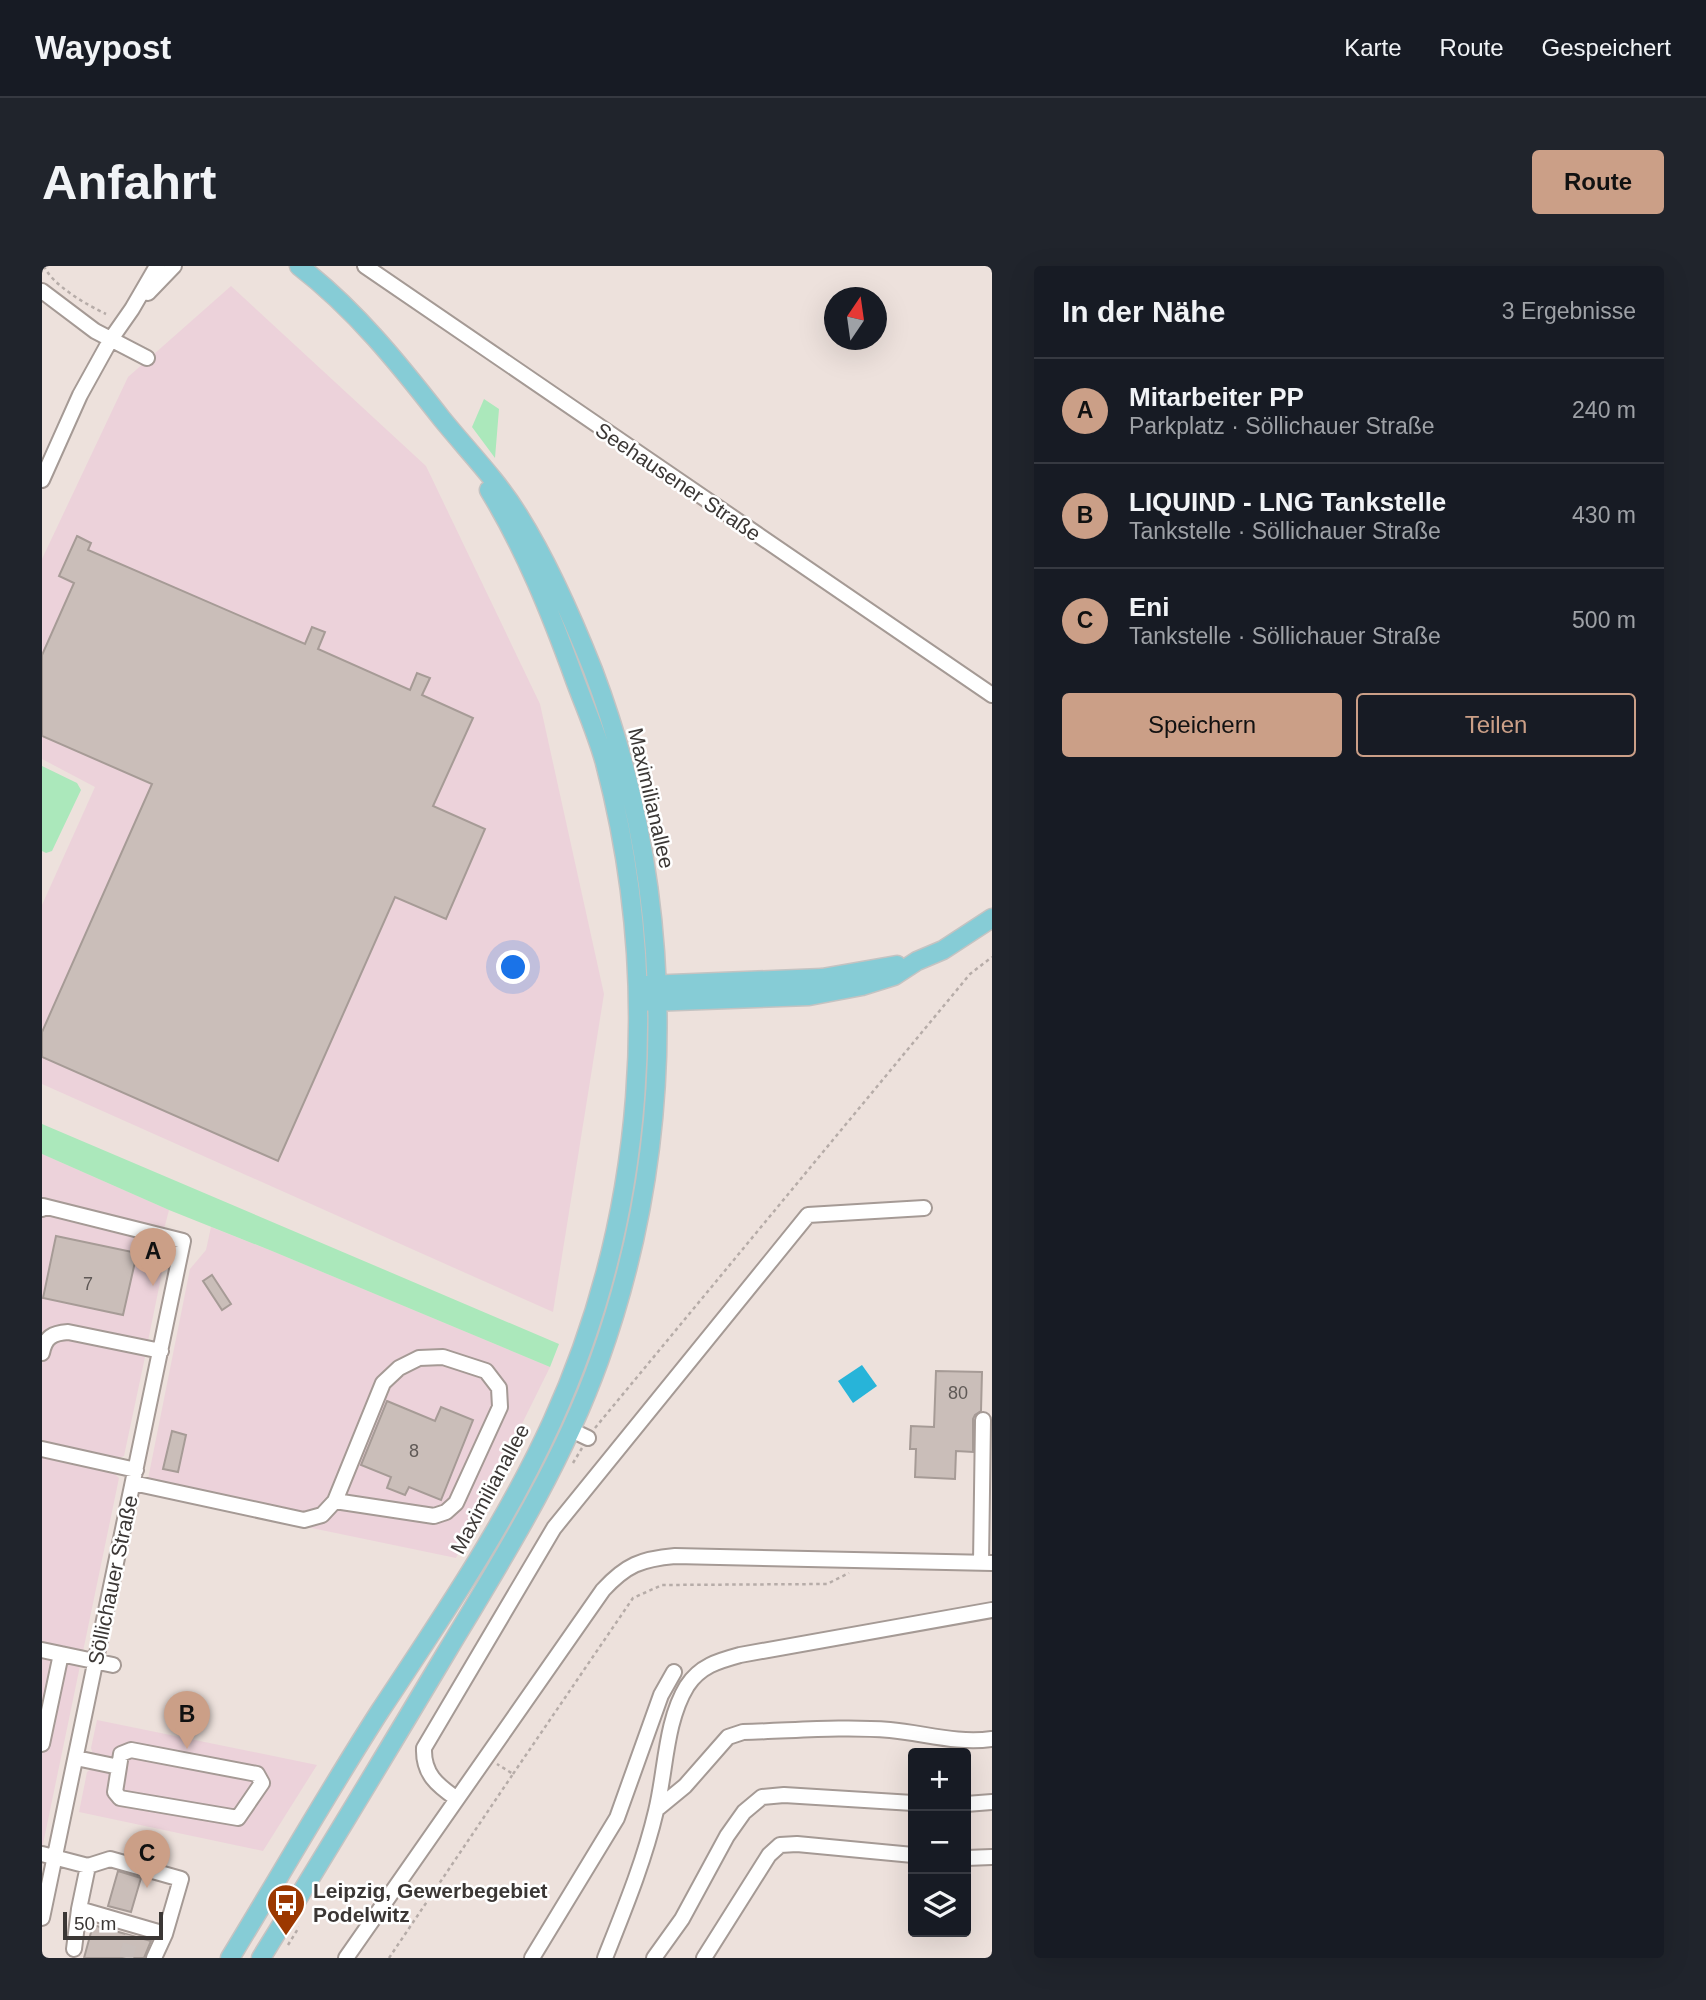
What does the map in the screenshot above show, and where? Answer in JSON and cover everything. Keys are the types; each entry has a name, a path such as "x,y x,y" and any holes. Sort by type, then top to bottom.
{"main road":[{"name":"Maximilianallee","path":"261,1958 579,1434 598,1363 619,1301 642,1207 654,1115 659,993 640,836 622,762 600,689 578,631 533,540 505,495 382,344 299,266"},
{"name":"Maximilianallee","path":"230,1958 366,1733 489,1543 518,1490 552,1420 590,1324 612,1248 620,1208 635,1109 639,994 633,911 623,847 598,741 561,642 525,558 466,446"},
{"path":"639,994 822,978 917,961 943,950 992,918"}],"street":[{"path":"42,480 80,395 157,266"},
{"path":"132,309 174,266"},
{"name":"Seehausener Straße","path":"365,266 992,695"},
{"path":"42,290 95,331 147,358"},
{"name":"Söllichauer Straße","path":"42,1209 43,1206 183,1241 76,1758 49,1856 42,1918"},
{"path":"457,1799 438,1786 428,1774 423,1762 424,1748 554,1528 808,1215 924,1208"},
{"path":"42,1353 44,1342 54,1333 68,1332 161,1352"},
{"path":"42,1449 134,1477 304,1520 322,1515 335,1501 383,1383 399,1368 419,1358 443,1357 486,1371 499,1388 500,1407 456,1503 446,1512 434,1516 335,1501"},
{"path":"346,1958 603,1590 617,1576 633,1564 652,1558 675,1556 987,1563 983,1420"},
{"path":"605,1958 640,1867 657,1810 675,1717 686,1688 699,1671 715,1662 740,1655 992,1610"},
{"path":"42,1650 113,1665"},
{"path":"42,1744 61,1654"},
{"path":"533,1958 617,1818 661,1695 674,1672"},
{"path":"657,1810 685,1786 728,1737 743,1732 867,1729 962,1741 992,1739"},
{"path":"131,1750 257,1774 262,1783 238,1818 120,1798 115,1792 119,1767 121,1754 131,1750"},
{"path":"76,1758 119,1767"},
{"path":"654,1958 682,1919 727,1836 744,1812 762,1797 784,1795 908,1804"},
{"path":"971,1804 992,1802"},
{"path":"704,1958 769,1855 780,1845 797,1844 908,1855"},
{"path":"49,1856 88,1866 110,1859 181,1879 165,1934 154,1958"},
{"path":"971,1858 992,1857"},
{"path":"74,1949 88,1866"},
{"path":"79,1909 134,1930 165,1934"}],"path":[{"path":"44,266 52,279 88,306 106,314"},
{"path":"970,974 992,957"},
{"path":"388,1958 633,1598 662,1585 827,1584 848,1574 854,1560"},
{"path":"485,1758 513,1774"}],"shaded area":[{"path":"231,286 426,466 540,704 604,994 553,1312 42,1084 42,905 95,787 42,759 42,559 128,377"},
{"path":"42,1154 169,1210 160,1245 165,1258 148,1341 144,1340 141,1355 145,1357 124,1456 117,1459 114,1473 119,1478 42,1849"},
{"path":"211,1227 550,1367 456,1558 302,1526 306,1513 148,1479 190,1269 206,1250"},
{"path":"97,1720 317,1765 263,1851 79,1812 87,1772 91,1769 91,1748"}],"green space":[{"path":"484,399 499,409 495,458 472,427"},
{"path":"42,766 77,783 81,790 52,851 46,853 42,851"},
{"path":"42,1124 559,1344 550,1367 169,1210 42,1154"}],"water":[{"path":"862,1365 877,1386 853,1403 838,1381"}],"building":[{"path":"77,536 91,543 88,550 305,644 312,627 325,632 318,649 410,690 417,673 430,678 422,695 473,718 433,806 485,829 446,919 395,897 278,1161 42,1057 42,1032 152,784 42,736 42,655 74,583 59,576"},
{"path":"56,1236 137,1253 123,1315 43,1298"},
{"path":"212,1275 231,1304 222,1310 203,1281"},
{"path":"936,1371 982,1372 981,1411 973,1419 973,1452 956,1451 955,1479 915,1477 916,1449 910,1449 911,1426 934,1427"},
{"path":"387,1401 435,1421 441,1407 473,1420 441,1500 409,1487 405,1495 387,1488 391,1477 361,1465"},
{"path":"172,1431 186,1435 178,1472 163,1469"},
{"path":"118,1871 141,1878 131,1912 108,1906"},
{"path":"93,1925 151,1941 144,1958 84,1958"}],"tunnel":[{"path":"126,1958 132,1936"}],"place":[{"name":"Mitarbeiter PP","path":"153,1286"},
{"name":"LIQUIND - LNG Tankstelle","path":"187,1749"},
{"name":"Eni","path":"147,1888"},
{"name":"Leipzig, Gewerbegebiet Podelwitz","path":"286,1937"}]}
